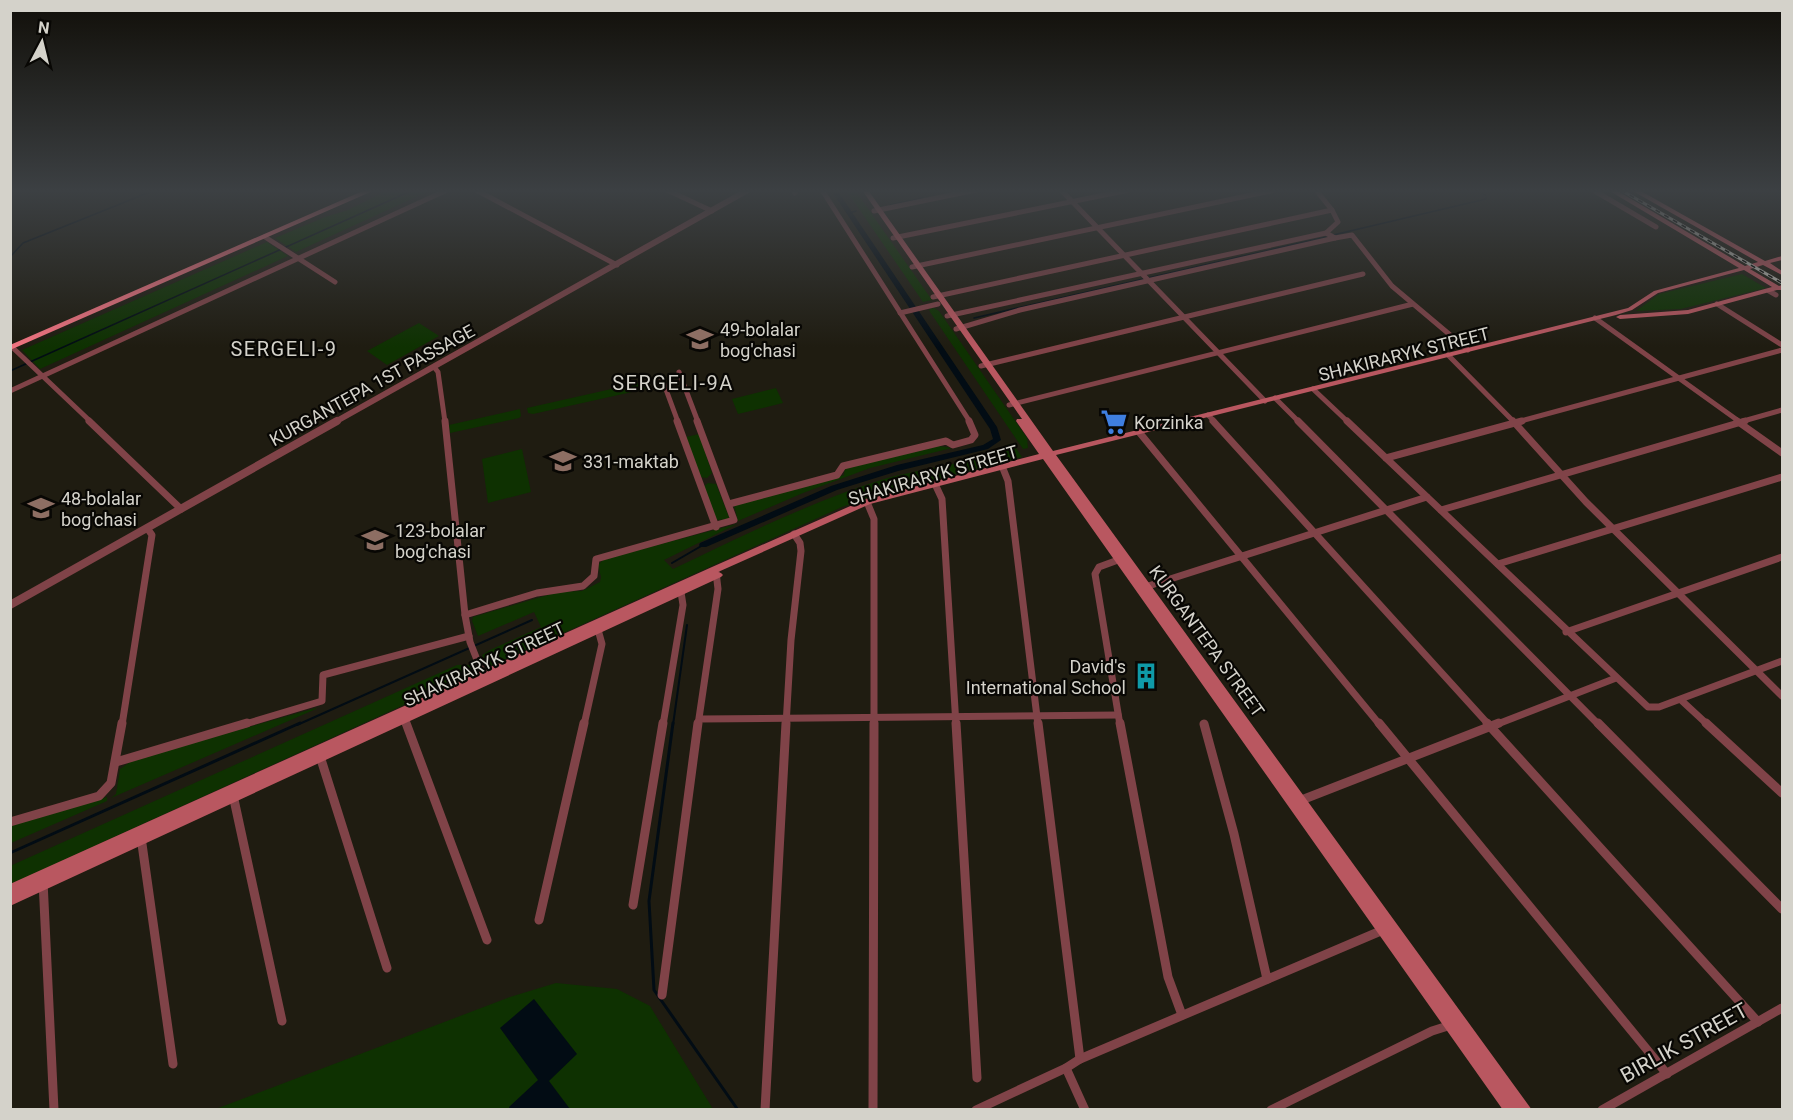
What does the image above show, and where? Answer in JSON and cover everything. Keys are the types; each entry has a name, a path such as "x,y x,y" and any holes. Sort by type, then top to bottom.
{"highway":[{"path":"11,346 247,242"},
{"path":"11,346 253,242"}],"main road":[{"name":"KURGANTEPA STREET","path":"899,242 1049,457 1297,802 1525,1110"},
{"path":"1701,242 1778,290"},
{"path":"1727,242 1782,273"},
{"name":"SHAKIRARYK STREET","path":"10,891 43,880 795,536 868,505 1003,468 1598,320 1630,309 1656,291 1782,258"},
{"name":"SHAKIRARYK STREET","path":"1451,357 1468,350 1598,320 1636,314 1688,312 1778,290"},
{"name":"KURGANTEPA STREET","path":"936,296 939,304 950,315"},
{"name":"SHAKIRARYK STREET","path":"1210,417 1265,401 1277,400"},
{"name":"KURGANTEPA STREET","path":"1049,457 1118,560 1143,587"},
{"name":"SHAKIRARYK STREET","path":"403,715 483,675 681,592 716,572"},
{"name":"KURGANTEPA STREET","path":"1297,802 1383,930 1511,1110"},
{"name":"SHAKIRARYK STREET","path":"10,900 43,880"}],"street":[{"path":"274,242 335,282"},
{"path":"10,391 334,242"},
{"path":"574,242 617,265"},
{"name":"KURGANTEPA 1ST PASSAGE","path":"10,605 657,242"},
{"path":"729,504 837,475 843,466 946,441 953,445 974,438 974,429 855,242"},
{"path":"915,266 1029,242"},
{"path":"1112,242 1265,401"},
{"path":"936,296 1184,242"},
{"path":"950,315 1284,242"},
{"path":"959,328 1020,310 1316,242"},
{"path":"1358,242 1392,286 1468,350"},
{"path":"984,365 1363,274"},
{"path":"900,313 939,304"},
{"path":"1012,404 1413,304"},
{"path":"1718,304 1782,345"},
{"path":"1598,320 1782,453"},
{"path":"11,346 181,509"},
{"path":"1386,458 1782,350"},
{"path":"1451,357 1517,423 1560,475 1782,696"},
{"path":"434,367 438,372 443,403 465,615 469,639 483,675"},
{"path":"465,615 561,588 579,588 590,582 594,576 597,568 596,560 734,520 679,372"},
{"path":"661,376 716,527"},
{"path":"1315,391 1498,564 1566,632 1648,707 1659,707 1681,700 1782,661"},
{"path":"1277,400 1782,909"},
{"path":"1441,510 1782,410"},
{"path":"1210,417 1758,1022"},
{"path":"1141,434 1667,1074"},
{"path":"1003,468 1008,481 1080,1059"},
{"path":"1498,564 1782,477"},
{"path":"936,486 942,499 957,717 977,1078"},
{"path":"1143,587 1241,558 1427,497"},
{"path":"868,505 874,519 873,1110"},
{"path":"10,822 99,796 111,783 152,535 147,528"},
{"path":"765,1110 791,640 801,551 795,536"},
{"path":"1566,632 1782,557"},
{"path":"1118,560 1099,567 1095,574 1118,715 1168,977 1182,1015"},
{"path":"662,995 684,815 718,589 716,572"},
{"path":"633,905 683,605 681,592"},
{"path":"539,920 602,644 597,627"},
{"path":"116,762 322,704 323,675 469,639"},
{"path":"1297,802 1616,678"},
{"path":"1681,700 1782,793"},
{"path":"403,715 487,940"},
{"path":"700,719 1118,715"},
{"path":"1204,724 1234,834 1267,979"},
{"path":"319,754 387,968"},
{"path":"232,794 282,1021"},
{"path":"140,836 173,1064"},
{"path":"43,880 54,1110"},
{"path":"976,1110 1066,1068 1080,1059 1383,930"},
{"name":"BIRLIK STREET","path":"1602,1110 1782,1008"},
{"path":"1271,1110 1432,1031 1451,1025"},
{"path":"1066,1068 1085,1110"}],"green space":[{"path":"266,242 288,256 40,369 22,350"},
{"path":"281,242 317,242 296,252"},
{"path":"882,242 892,242 932,300 923,302"},
{"path":"1742,274 1766,288 1681,309 1636,311 1659,294"},
{"path":"934,308 939,311 1027,438 1028,448 1023,449 930,312 929,309"},
{"path":"419,323 439,336 387,365 367,351"},
{"path":"647,381 650,388 533,414 528,413 527,408"},
{"path":"776,388 783,403 738,414 732,399"},
{"path":"520,409 519,418 450,433 449,425"},
{"path":"699,434 712,473 707,478 700,477 686,437"},
{"path":"1013,444 1022,457 886,492 842,507 488,667 482,655 541,627 534,612 478,636 472,621 473,617 558,592 582,591 600,582 598,565 604,559 737,524 664,560 673,569 776,521 854,489 895,476 982,456"},
{"path":"939,446 952,448 870,468 738,521 734,505 844,475 845,468"},
{"path":"522,449 531,492 488,503 482,459"},
{"path":"708,483 716,484 729,517 727,519 716,520 703,487"},
{"path":"457,665 472,665 476,672 11,884 10,866"},
{"path":"316,708 111,798 116,794 120,769 133,760"},
{"path":"107,797 107,801 11,843 11,825"},
{"path":"556,983 617,989 650,1006 713,1109 213,1110 510,997"}],"shaded area":[{"path":"534,999 577,1054 549,1081 570,1109 510,1110 509,1107 538,1080 500,1028"}],"waterway":[{"path":"10,257 25,242"},
{"path":"10,371 297,242"},
{"path":"703,545 834,488 897,468 985,447 997,440 994,429 869,242"},
{"path":"974,318 1303,242"},
{"path":"672,563 703,545"},
{"path":"297,725 532,620"},
{"path":"673,725 687,625"},
{"path":"10,853 300,723"},
{"path":"673,723 649,901 654,990 738,1110"}],"railway":[{"path":"1711,242 1782,283"}],"place":[{"name":"49-bolalar bog'chasi","path":"700,339"},
{"name":"Korzinka","path":"1114,422"},
{"name":"331-maktab","path":"563,461"},
{"name":"48-bolalar bog'chasi","path":"41,508"},
{"name":"123-bolalar bog'chasi","path":"375,540"},
{"name":"David's International School","path":"1146,676"}],"district":[{"name":"SERGELI-9","path":"284,349"},
{"name":"SERGELI-9A","path":"673,383"}]}
